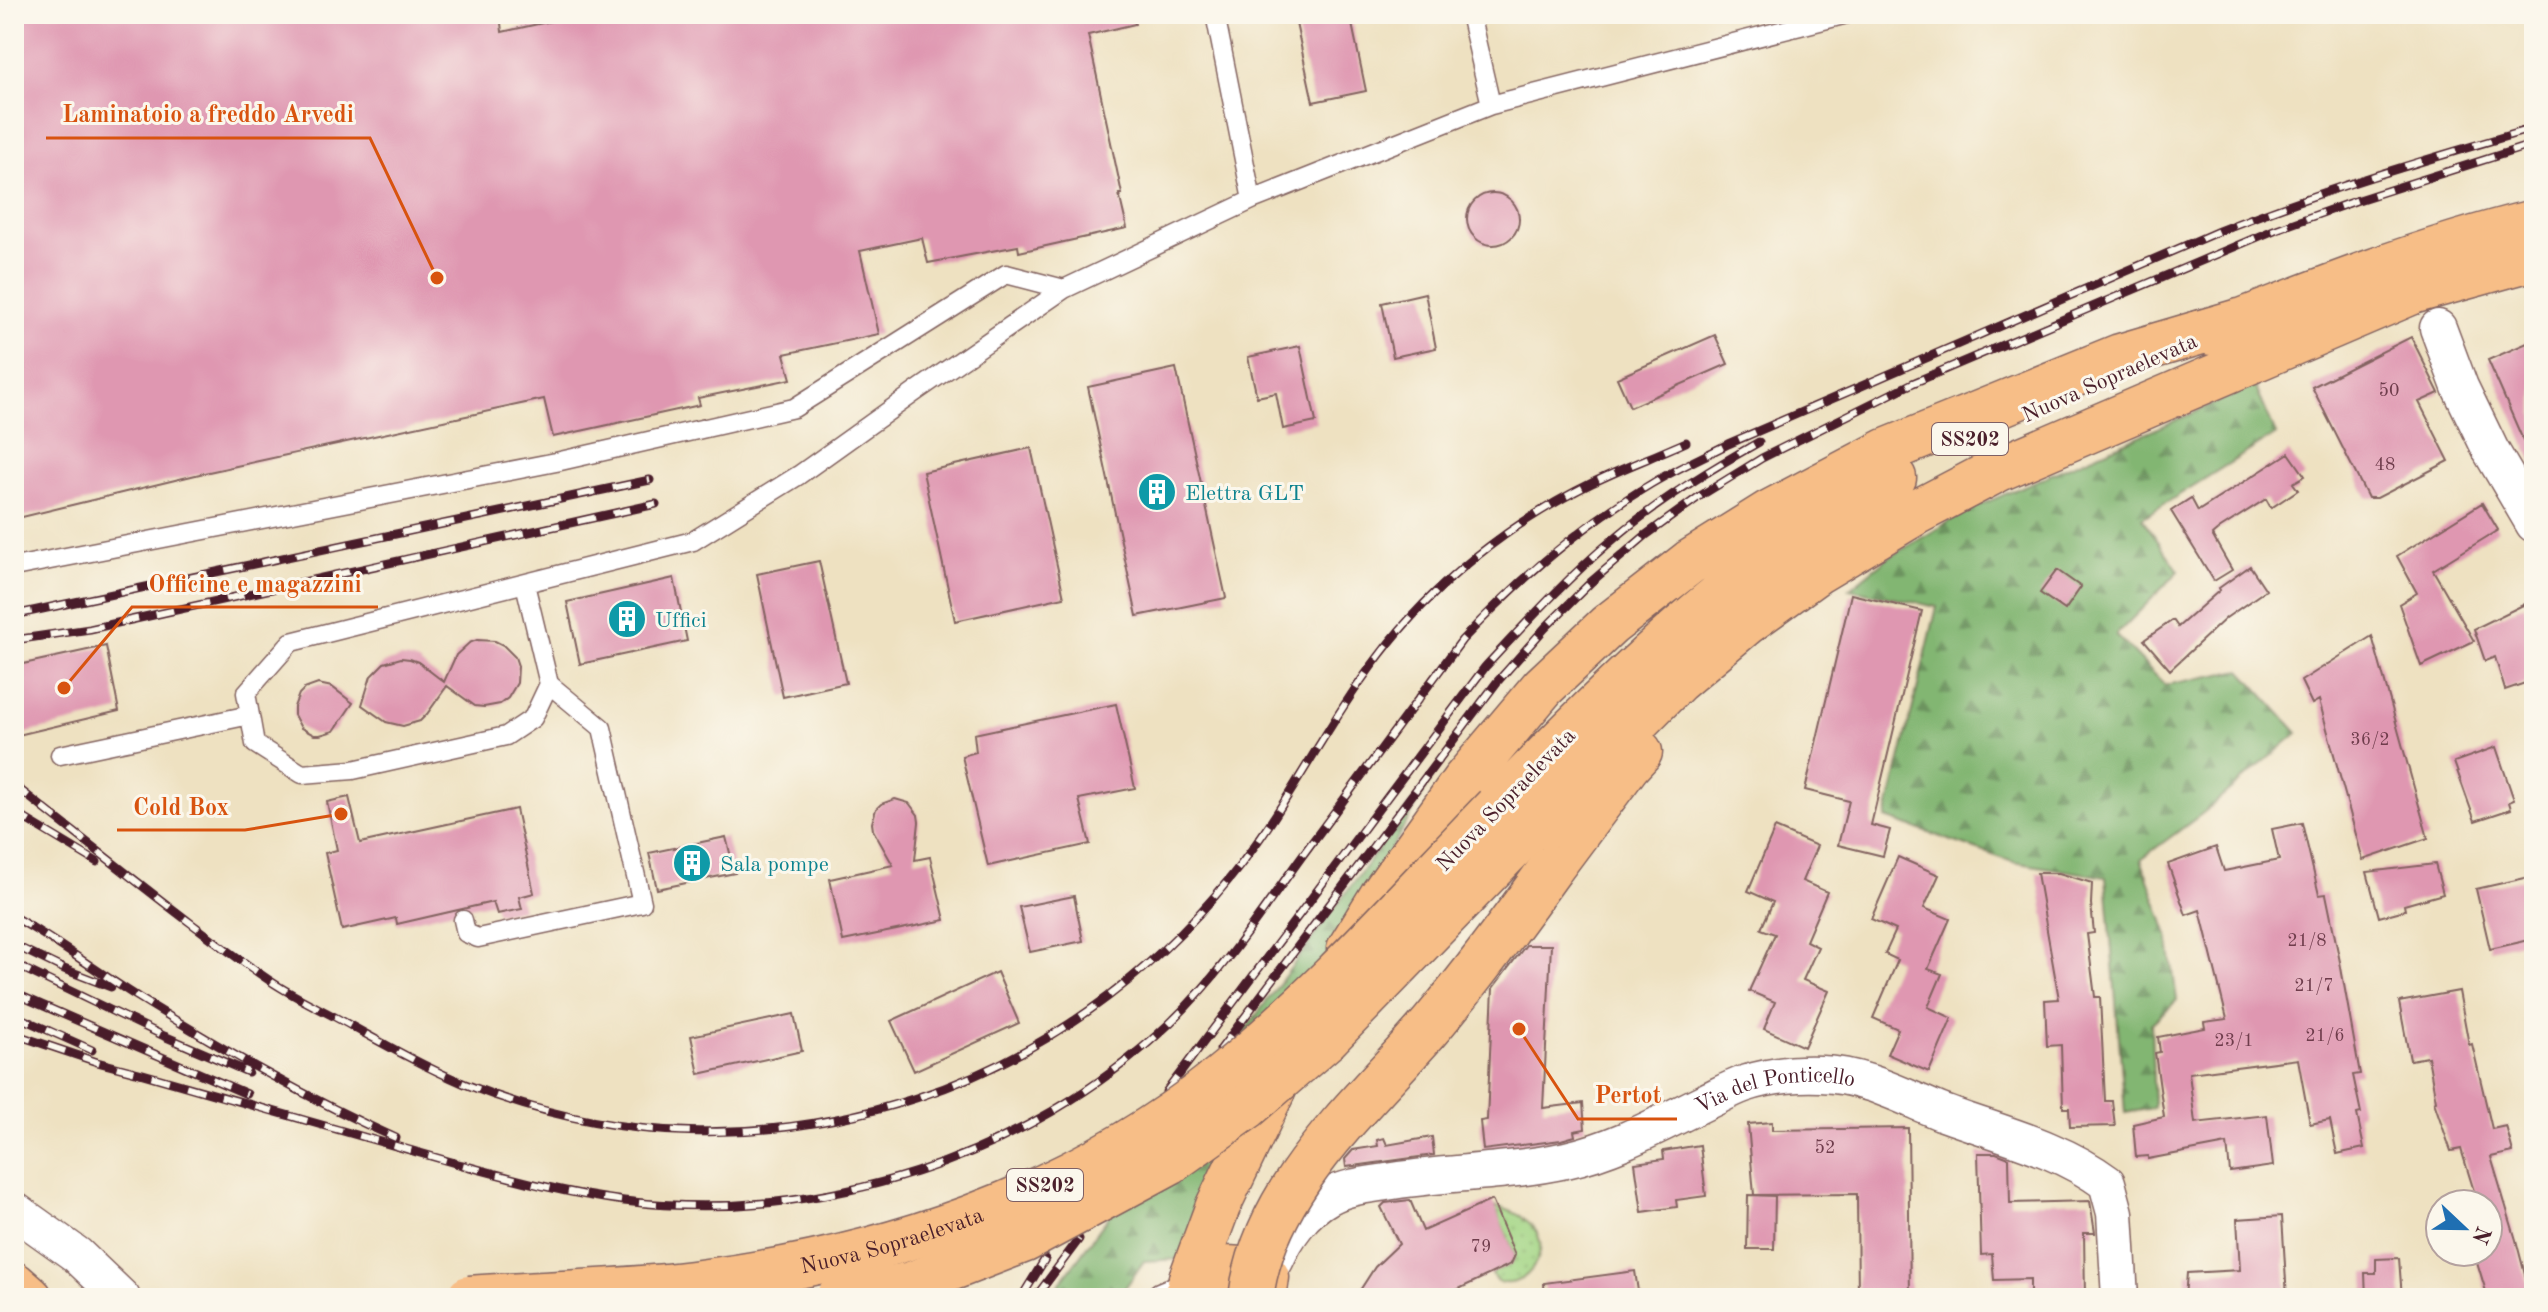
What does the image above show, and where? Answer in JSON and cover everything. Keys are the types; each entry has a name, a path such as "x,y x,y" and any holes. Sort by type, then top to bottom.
{"main road":[{"name":"Nuova Sopraelevata","path":"838,1298 911,1284 1025,1240 1170,1162 1247,1107 1326,1039 1511,820 1569,731 1650,654 1729,588 1803,534 1881,486 1980,434 2239,321 2402,260 2534,222"},
{"name":"Nuova Sopraelevata","path":"469,1298 690,1283 782,1270 896,1244 1011,1203 1158,1123 1219,1079 1307,1003 1381,930 1746,623 1818,571 1915,513 1999,469 2415,291 2534,258"},
{"path":"1189,1288 1218,1206 1275,1085 1327,986 1381,897 1463,782 1543,687 1609,625 1690,562 1770,512 1886,451 2120,356 2239,321"},
{"path":"1261,1291 1258,1259 1307,1164 1475,972 1628,765 1684,707 1743,655 1915,513"},
{"path":"1189,1288 1228,1267 1248,1268 1261,1291"},
{"path":"14,1284 30,1298"}],"street":[{"path":"2438,328 2460,387 2491,451 2534,524"},
{"name":"Via del Ponticello","path":"1261,1291 1283,1243 1303,1216 1326,1197 1351,1188 1419,1176 1502,1170 1567,1160 1614,1146 1744,1084 1789,1074 1824,1074 1871,1082 2087,1167 2107,1183 2115,1213 2120,1298"},
{"path":"14,1210 77,1255 122,1298"}],"lane":[{"path":"1215,14 1252,200"},
{"path":"1470,14 1491,105"},
{"path":"549,684 533,718 506,736 353,770 302,774 255,744 246,693 291,642 693,541 799,475 1064,289 1252,200 1491,105 1847,14"},
{"path":"14,567 556,462 794,408 1006,274 1064,289"},
{"path":"463,920 466,933 478,938 642,903 602,728 549,684 525,584"},
{"path":"60,755 250,715"},
{"path":"1152,1298 1159,1292 1189,1288"}],"green space":[{"path":"2255,386 2276,434 2142,518 2179,571 2116,635 2165,685 2241,670 2298,733 2203,813 2141,859 2168,935 2177,1000 2151,1024 2154,1108 2125,1113 2106,877 2013,862 1886,818 1937,607 1849,589 1886,559 1971,509"},
{"path":"1439,766 1267,1064 1181,1259 1144,1261 1118,1298 1049,1298"},
{"path":"1494,1206 1522,1217 1536,1232 1540,1248 1536,1263 1526,1275 1514,1282 1501,1282 1491,1273 1511,1264 1515,1255"}],"building":[{"path":"14,14 500,14 502,32 583,14 1134,14 1135,24 1088,35 1127,228 1019,252 1018,246 928,263 922,238 860,251 879,334 784,354 791,379 698,398 700,405 553,437 544,399 204,473 14,519"},
{"path":"1294,14 1350,14 1366,91 1313,102"},
{"path":"1493,193 1511,201 1519,219 1511,237 1493,245 1475,237 1467,219 1475,201"},
{"path":"1425,293 1436,348 1393,357 1382,303"},
{"path":"1715,335 1728,364 1630,407 1617,378"},
{"path":"2411,337 2439,393 2419,402 2449,461 2377,498 2368,498 2312,387"},
{"path":"2534,340 2534,465 2488,360"},
{"path":"1300,346 1316,422 1283,429 1276,393 1257,397 1248,357"},
{"name":"Elettra GLT","path":"1176,368 1226,598 1137,616 1088,387"},
{"path":"1031,448 1064,597 955,621 923,472"},
{"path":"2289,453 2305,476 2293,483 2298,490 2271,508 2266,499 2212,535 2232,570 2214,581 2171,511 2191,498 2198,511"},
{"path":"2482,503 2498,530 2433,570 2474,641 2421,666 2399,604 2417,593 2397,556"},
{"path":"819,561 846,683 783,697 757,574"},
{"path":"2250,566 2266,590 2226,618 2170,670 2144,640 2173,620 2178,627 2219,588"},
{"path":"2057,570 2081,587 2065,610 2040,593"},
{"name":"Uffici","path":"674,578 687,641 580,664 567,602"},
{"path":"1851,594 1922,611 1871,825 1890,830 1883,856 1838,845 1849,801 1805,790"},
{"path":"2525,604 2534,634 2534,680 2505,690 2495,657 2485,661 2474,629"},
{"path":"2372,636 2428,838 2363,860 2319,700 2312,704 2301,681"},
{"path":"477,640 495,641 515,657 517,683 508,698 500,704 475,706 447,686 420,721 403,726 386,722 362,705 371,676 384,663 410,659 444,682 456,655"},
{"path":"106,646 119,711 14,736 14,666"},
{"path":"318,684 332,687 353,703 334,731 314,735 301,728 294,715 294,707 304,689"},
{"path":"1116,704 1135,788 1079,799 1090,844 988,866 962,756 976,752 974,734"},
{"path":"2496,747 2514,800 2509,802 2511,809 2475,821 2454,762"},
{"path":"349,797 360,843 516,809 534,893 519,897 522,909 497,914 493,902 397,924 396,918 342,930 325,853 337,850 327,802"},
{"path":"895,799 909,803 918,815 915,860 930,857 945,920 843,941 830,879 893,865 872,823 876,809"},
{"path":"2302,823 2319,895 2326,894 2340,962 2360,1074 2353,1075 2364,1148 2337,1154 2330,1120 2310,1124 2298,1059 2189,1073 2195,1123 2267,1115 2273,1166 2230,1172 2227,1144 2148,1159 2148,1156 2136,1157 2133,1124 2164,1117 2155,1053 2160,1052 2158,1037 2205,1028 2204,1022 2227,1019 2200,910 2186,915 2168,864 2216,847 2224,871 2279,860 2272,829"},
{"path":"1775,828 1817,846 1802,881 1827,892 1806,941 1818,947 1803,980 1829,991 1804,1047 1764,1029 1775,1002 1749,991 1775,934 1761,929 1773,902 1748,891"},
{"name":"Sala pompe","path":"726,837 735,873 657,889 649,853"},
{"path":"1898,857 1939,875 1924,908 1950,919 1928,969 1942,974 1928,1007 1952,1018 1929,1072 1887,1054 1898,1029 1873,1018 1898,960 1885,954 1896,930 1871,919"},
{"path":"2435,864 2443,894 2404,905 2405,910 2379,917 2367,872"},
{"path":"2037,873 2059,873 2092,883 2094,933 2087,934 2095,997 2100,997 2105,1101 2112,1101 2115,1126 2070,1127 2069,1108 2063,1108 2061,1045 2047,1046 2045,1000 2059,999"},
{"path":"2534,876 2534,939 2490,949 2476,889"},
{"path":"1074,896 1083,941 1030,952 1019,907"},
{"path":"1526,945 1551,945 1543,1108 1583,1103 1585,1129 1574,1131 1575,1136 1561,1140 1483,1150 1480,1121 1487,1120 1493,988"},
{"path":"997,972 1019,1023 914,1071 891,1021"},
{"path":"2459,991 2469,1045 2472,1044 2492,1129 2506,1126 2513,1152 2491,1157 2500,1188 2473,1188 2461,1149 2451,1151 2434,1102 2428,1057 2410,1060 2399,1002"},
{"path":"794,1014 802,1051 699,1074 691,1036"},
{"path":"1772,1122 1772,1130 1908,1128 1910,1298 1858,1298 1857,1194 1754,1195 1748,1124"},
{"path":"1432,1137 1434,1155 1346,1167 1345,1159 1353,1150 1378,1146 1377,1140 1384,1138 1387,1145"},
{"path":"1700,1145 1706,1196 1676,1200 1677,1207 1642,1212 1635,1163 1664,1159 1663,1151"},
{"path":"1978,1153 1996,1153 2009,1158 2010,1203 2090,1201 2095,1233 2084,1233 2085,1298 2030,1298 2030,1279 1994,1280 1992,1254 1981,1255"},
{"path":"1748,1195 1775,1196 1774,1249 1747,1249"},
{"path":"1410,1200 1423,1231 1492,1200 1515,1255 1511,1264 1440,1298 1355,1298 1375,1267 1399,1244 1381,1207 1385,1203"},
{"path":"2504,1200 2531,1298 2488,1298 2479,1268 2504,1268"},
{"path":"2282,1216 2287,1298 2185,1298 2187,1273 2240,1270 2237,1219"},
{"path":"2399,1258 2402,1298 2366,1298 2365,1273 2376,1273 2376,1259"},
{"path":"1635,1271 1639,1298 1545,1298 1544,1283"}],"railway":[{"path":"14,1034 97,1062 455,1163 603,1198 698,1206 771,1202 845,1191 916,1172 986,1145 1052,1112 1113,1071 1170,1023 1207,984 1240,942 1462,640 1551,555 1625,500 1728,444 2219,231 2415,163 2534,128"},
{"path":"1220,1050 1497,682 1591,582 1646,535 1700,496 1762,458 1913,383 2274,230 2534,144"},
{"path":"14,785 169,907 275,984 409,1058 465,1084 520,1104 576,1118 689,1132 746,1131 803,1125 860,1114 916,1098 1006,1061 1049,1037 1128,981 1199,914 1231,877 1270,823 1359,683 1424,604 1475,557 1532,517 1592,483 1686,442"},
{"path":"1166,1092 1485,667 1565,583 1616,537 1685,486 1759,442"},
{"path":"14,615 650,480"},
{"path":"14,640 90,629 656,504"},
{"path":"14,812 97,862"},
{"path":"14,917 233,1054 297,1090 396,1138"},
{"path":"14,945 111,987"},
{"path":"14,964 164,1036 248,1072"},
{"path":"14,993 247,1094"},
{"path":"14,1015 92,1050"},
{"path":"1035,1298 1079,1239"},
{"path":"1021,1298 1045,1259"}],"place":[{"name":"Laminatoio a freddo Arvedi","path":"437,278"},
{"name":"Elettra GLT","path":"1157,492"},
{"name":"Uffici","path":"627,619"},
{"name":"Officine e magazzini","path":"64,688"},
{"name":"Cold Box","path":"341,814"},
{"name":"Sala pompe","path":"692,863"},
{"name":"Pertot","path":"1519,1029"}]}
